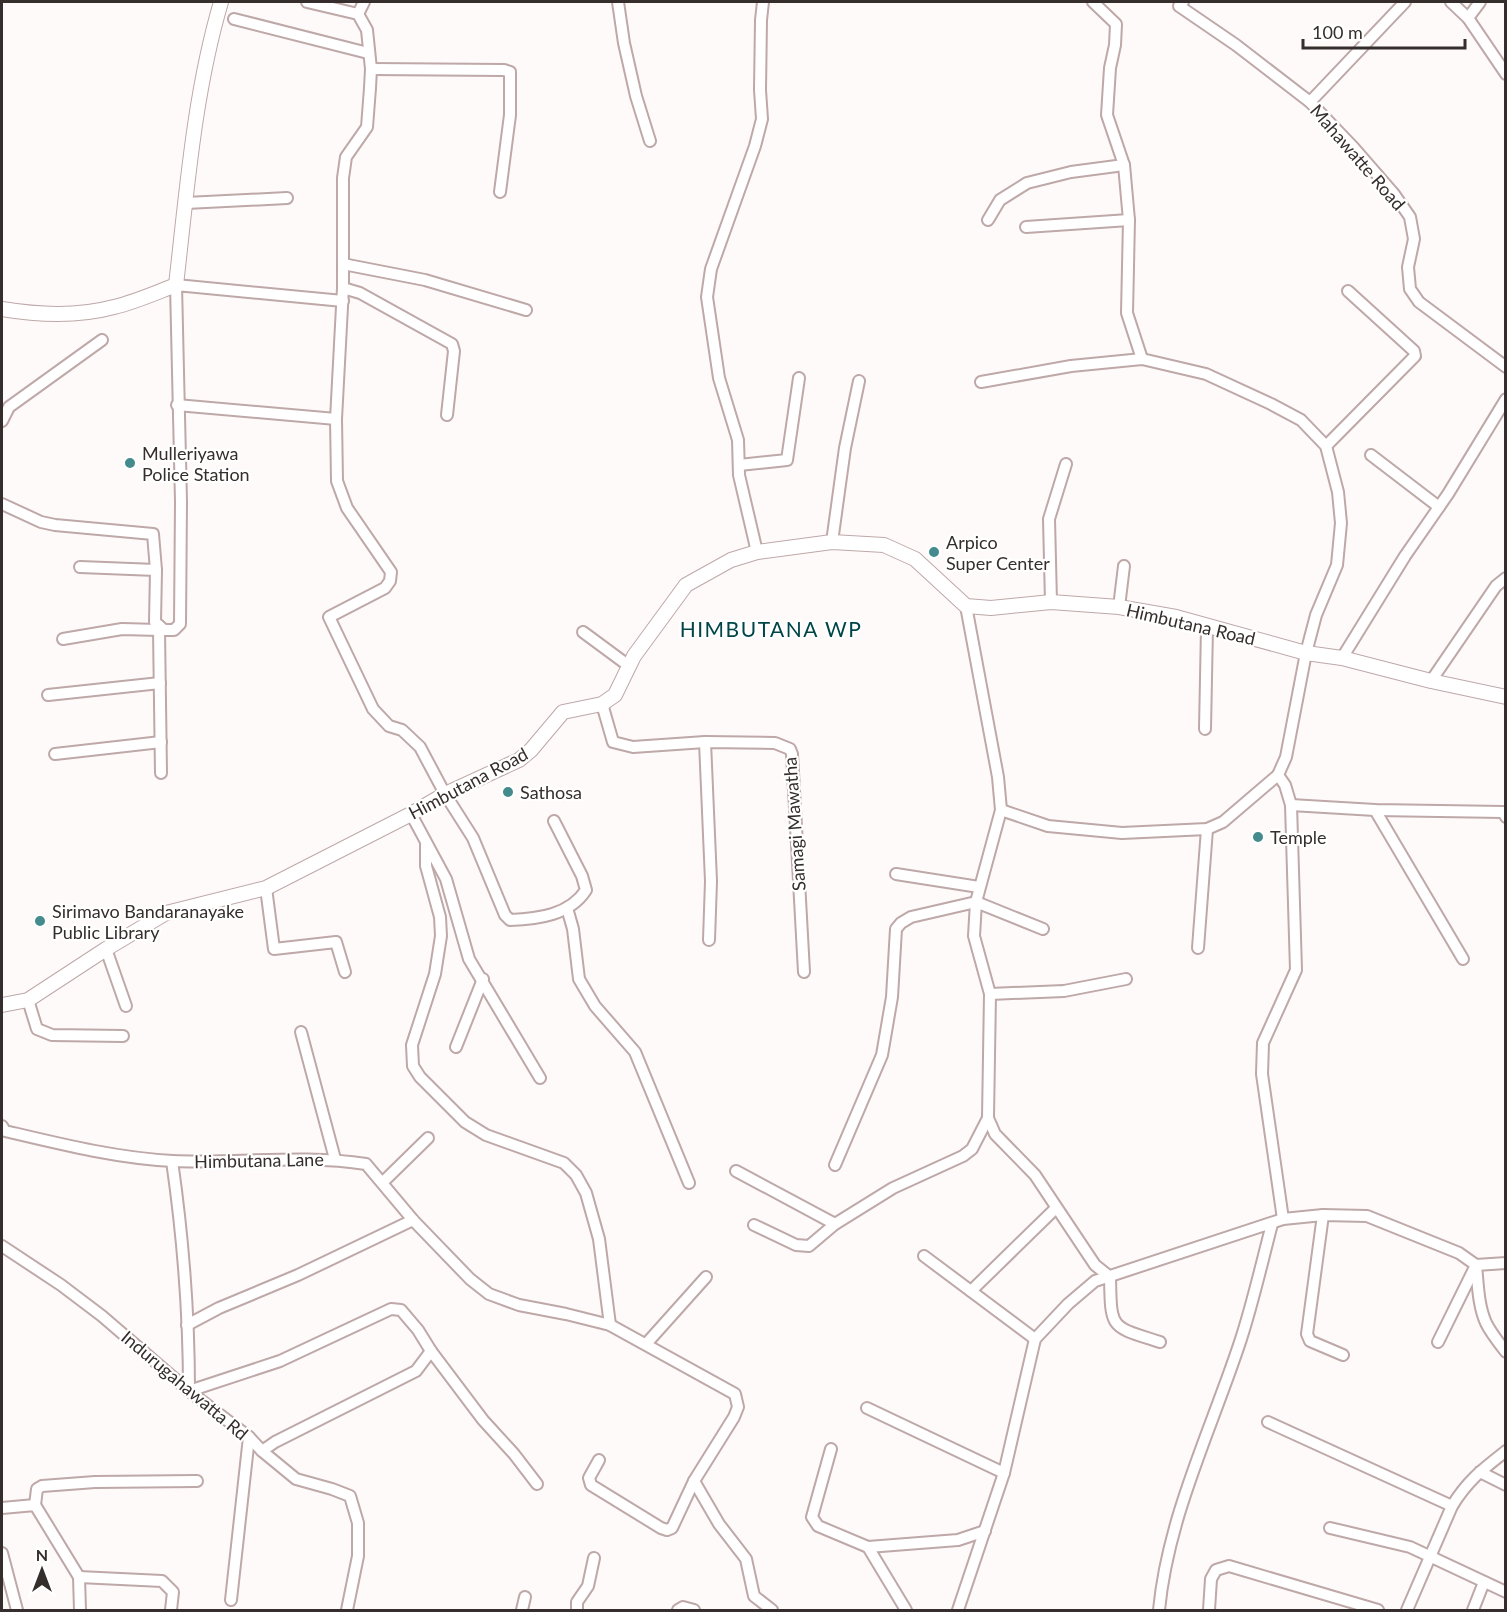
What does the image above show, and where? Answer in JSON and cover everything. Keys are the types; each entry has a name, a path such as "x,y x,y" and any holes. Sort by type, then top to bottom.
{"street":[{"path":"63,639 122,629 157,626 164,630 174,630 180,624 181,502 176,285 201,79 221,2"},
{"path":"307,2 358,14 367,30 371,69 367,127 346,157 343,177 343,301 336,419 337,481 347,508 391,572 390,581 385,588 329,617 373,709 390,726 402,730 420,747 445,794 473,838 505,915 510,920 537,919 567,908 580,899 586,890 582,876 554,821"},
{"path":"358,14 364,2"},
{"path":"618,2 624,43 636,96 650,141"},
{"path":"757,552 739,475 738,440 719,378 707,297 711,269 755,146 762,119 760,80 763,2"},
{"path":"1093,2 1116,24 1107,115 1124,165 1129,220 1127,313 1142,359"},
{"name":"Mahawatte Road","path":"1183,2 1179,6 1236,45 1310,102 1354,148 1410,217 1414,239 1408,267 1410,289 1419,302 1506,367"},
{"path":"1310,102 1406,2"},
{"path":"1451,2 1468,18 1506,74"},
{"path":"1468,18 1480,2"},
{"path":"234,19 368,53"},
{"path":"371,69 504,70 510,72 510,115 500,192"},
{"path":"988,220 1000,200 1027,183 1071,172 1124,165"},
{"path":"186,203 287,198"},
{"path":"1026,227 1129,220"},
{"path":"343,264 425,280 526,310"},
{"path":"2,309 75,314 114,307 176,285 343,301"},
{"path":"343,288 360,293 452,344 454,351 447,415"},
{"path":"1326,446 1415,356 1414,351 1348,291"},
{"path":"2,421 9,407 102,340"},
{"path":"981,382 1071,366 1142,359 1206,374 1301,420 1326,446 1338,492 1341,523 1337,566 1316,615 1306,653 1286,757 1278,775 1223,822 1207,829 1122,833 1048,826 1001,810"},
{"path":"739,465 787,460 799,378"},
{"path":"832,542 845,448 859,381"},
{"path":"1342,658 1506,399"},
{"path":"177,405 336,419"},
{"path":"1371,455 1439,507"},
{"path":"1051,602 1049,519 1066,464"},
{"path":"2,504 41,522 56,525 153,534 160,683 161,773"},
{"path":"602,704 615,695 629,666 686,585 731,560 757,552 832,542 884,545 915,559 966,606 998,777 1001,810 976,902 975,936 990,994 988,1118 995,1134 1035,1174 1095,1265 1110,1277 1111,1314 1116,1323 1124,1331 1160,1342"},
{"path":"1119,607 1124,566"},
{"path":"80,567 156,570"},
{"path":"1431,681 1496,586 1506,578"},
{"name":"Himbutana Road","path":"966,606 991,608 1051,602 1119,607 1176,617 1306,653 1342,658 1506,698"},
{"path":"1205,729 1207,627"},
{"path":"583,632 629,666"},
{"path":"48,695 160,683"},
{"name":"Himbutana Road","path":"2,1005 28,1000 166,913 266,888 411,814 445,794 519,760 531,750 563,712 602,704"},
{"name":"Samagi Mawatha","path":"602,704 614,742 633,747 705,742 775,743 790,749 804,972"},
{"path":"55,754 161,742"},
{"path":"705,742 711,881 709,940"},
{"path":"1278,775 1285,785 1291,805 1296,970 1263,1043 1262,1074 1283,1219"},
{"path":"1291,805 1375,810 1503,812 1506,817"},
{"path":"1375,810 1463,959"},
{"path":"411,814 446,879 469,959 540,1078"},
{"path":"1198,948 1207,829"},
{"path":"426,844 426,866 440,916 441,936 435,974 412,1045 413,1066 420,1077 465,1122 486,1135 564,1163 576,1175 586,1193 599,1239 610,1325"},
{"path":"896,874 979,887"},
{"path":"266,888 274,949 336,942 345,972"},
{"path":"835,1165 882,1054 892,997 897,929 901,923 911,917 976,902 1043,928"},
{"path":"567,908 573,929 579,979 595,1006 635,1052 690,1183"},
{"path":"106,949 126,1006"},
{"path":"456,1047 483,979"},
{"path":"990,994 1064,991 1126,979"},
{"path":"28,1000 37,1029 52,1035 123,1036"},
{"path":"301,1032 335,1159"},
{"path":"754,1225 796,1245 809,1246 835,1224 892,1188 963,1156 972,1149 988,1118"},
{"name":"Himbutana Lane","path":"2,1126 5,1131 84,1149 172,1161 335,1159 366,1164 413,1220 470,1279 489,1294 519,1305 610,1325 735,1394 738,1407 734,1417 694,1481"},
{"path":"383,1182 429,1138"},
{"path":"172,1161 181,1225 189,1391 280,1361 391,1309 400,1310 418,1330 483,1420 537,1484"},
{"path":"736,1171 835,1224"},
{"path":"971,1291 1056,1208"},
{"path":"1323,1215 1307,1334 1310,1341 1343,1355"},
{"path":"958,1611 1004,1473 1035,1339 1068,1304 1095,1281 1283,1219 1323,1215 1367,1216 1459,1253 1476,1265 1506,1263"},
{"path":"187,1324 298,1275 413,1220"},
{"path":"1159,1611 1162,1580 1180,1510 1242,1337 1272,1224"},
{"name":"Indurugahawatta Rd","path":"2,1246 94,1310 189,1391 249,1437 296,1479 350,1496 358,1523 358,1556 347,1611"},
{"path":"924,1256 1035,1339"},
{"path":"1438,1342 1476,1265"},
{"path":"1476,1265 1480,1305 1487,1326 1506,1352"},
{"path":"646,1344 706,1277"},
{"path":"262,1451 275,1442 416,1371 431,1351"},
{"path":"867,1408 1004,1473"},
{"path":"1268,1422 1452,1506"},
{"path":"231,1600 249,1437"},
{"path":"831,1449 812,1517 818,1527 867,1547 958,1540 985,1532"},
{"path":"1407,1611 1452,1506 1466,1484 1506,1451"},
{"path":"599,1460 589,1478 591,1485 660,1528 667,1530 675,1524 694,1481"},
{"path":"1480,1472 1506,1485"},
{"path":"80,1611 79,1577 35,1505 37,1489 42,1486 95,1482 197,1481"},
{"path":"694,1481 719,1524 746,1559 754,1596 772,1611"},
{"path":"2,1508 35,1505"},
{"path":"1330,1528 1410,1547 1506,1592"},
{"path":"867,1547 906,1611"},
{"path":"2,1553 17,1611"},
{"path":"577,1611 577,1602 588,1586 594,1558"},
{"path":"1209,1611 1211,1579 1216,1570 1229,1566 1378,1611"},
{"path":"79,1577 162,1581 173,1592 171,1611"},
{"path":"1473,1611 1484,1582"},
{"path":"522,1611 525,1597"},
{"path":"678,1611 683,1607 694,1611"}],"place":[{"name":"Mulleriyawa Police Station","path":"130,463"},
{"name":"Arpico Super Center","path":"934,552"},
{"name":"Sathosa","path":"508,792"},
{"name":"Temple","path":"1258,837"},
{"name":"Sirimavo Bandaranayake Public Library","path":"40,921"}],"district":[{"name":"HIMBUTANA WP","path":"771,628"}]}
